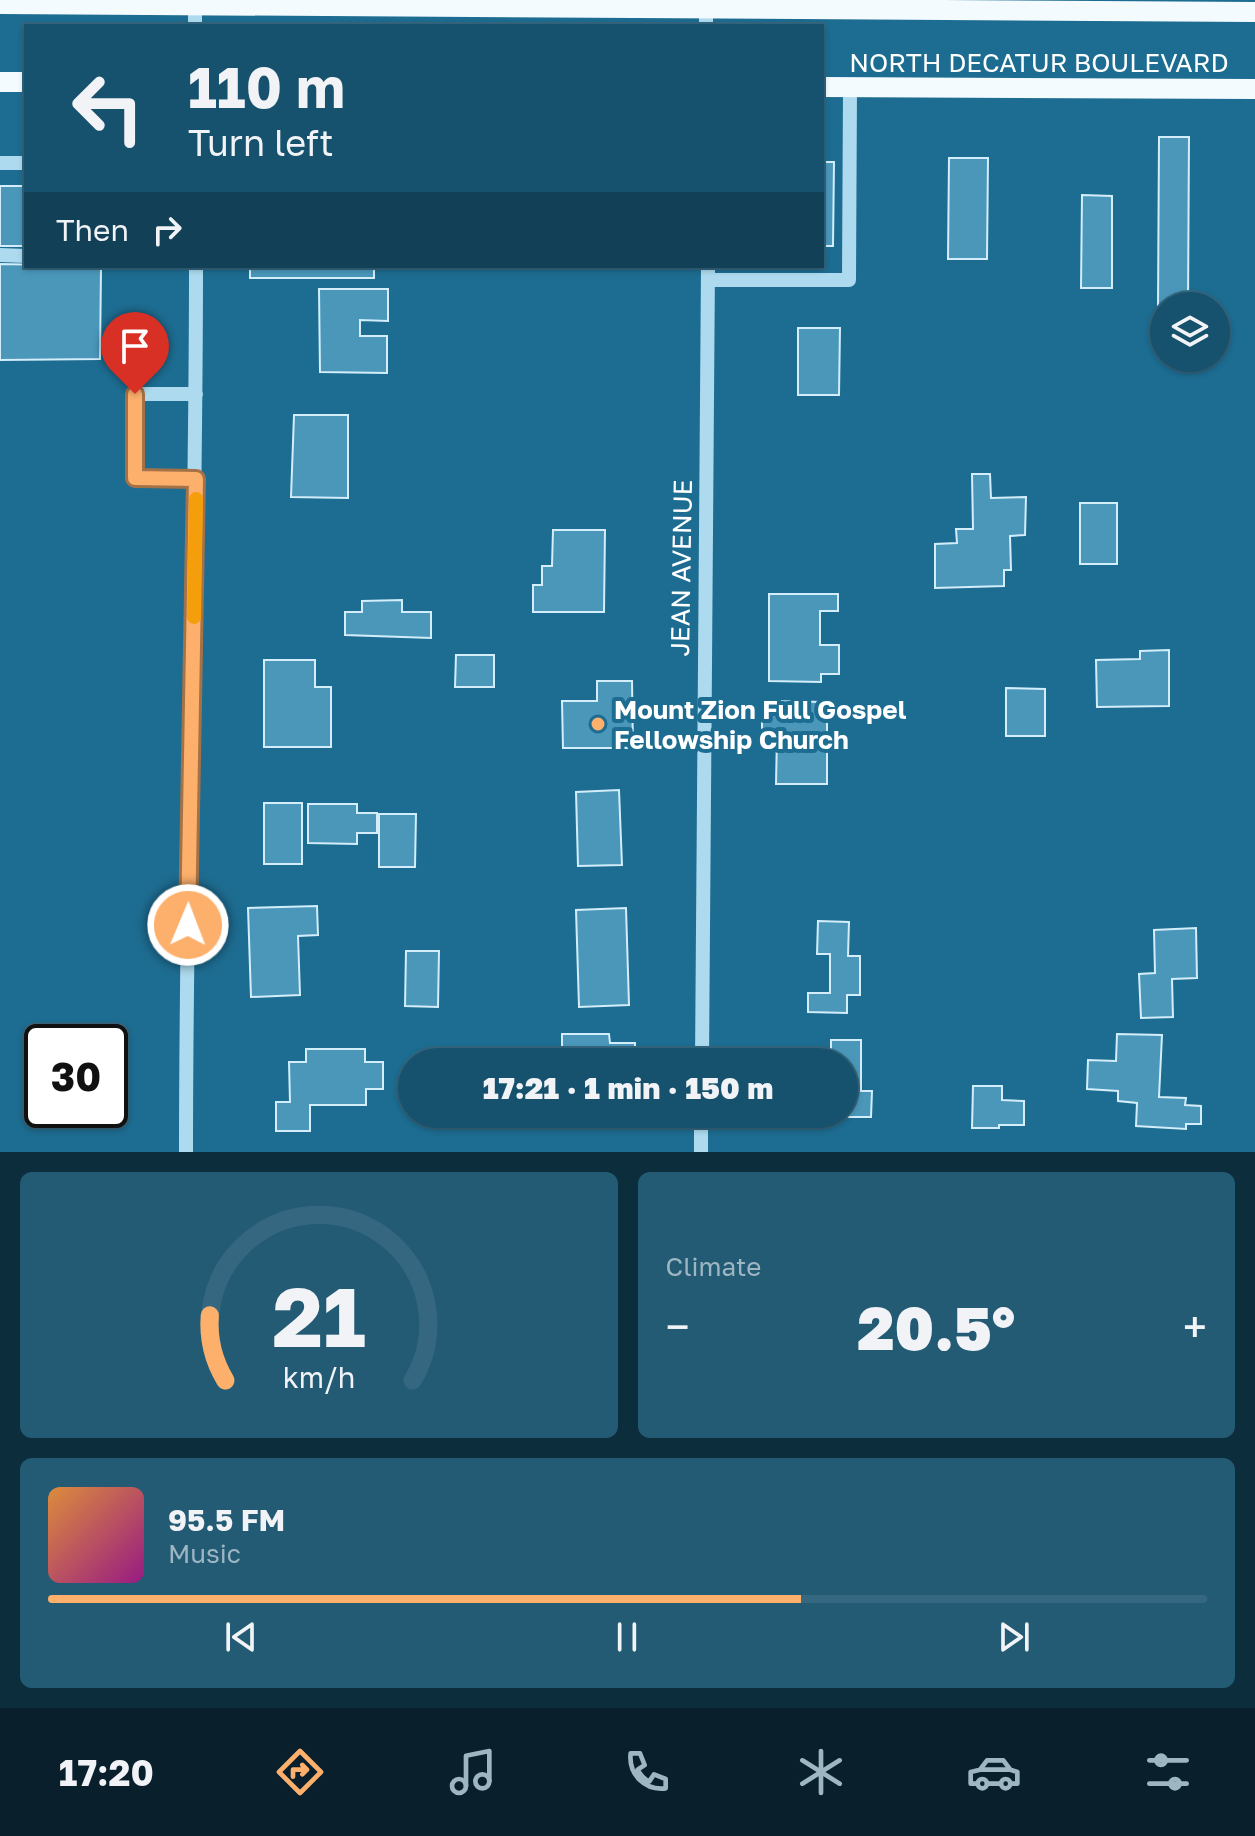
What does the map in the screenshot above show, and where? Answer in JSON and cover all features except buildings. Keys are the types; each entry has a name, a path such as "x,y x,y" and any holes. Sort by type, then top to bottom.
{"main road":[{"name":"NORTH DECATUR BOULEVARD","path":"0,4 195,10 706,17 1255,12"},
{"path":"0,82 24,82"},
{"name":"NORTH DECATUR BOULEVARD","path":"824,87 1255,89"}],"street":[{"path":"708,273 849,280 850,87"},
{"path":"0,163 24,163"},
{"path":"0,255 24,256"},
{"path":"186,1152 196,268"},
{"name":"JEAN AVENUE","path":"702,1048 708,273"},
{"path":"196,394 135,394 135,478 196,479"},
{"path":"701,1128 701,1152"}],"slow traffic":[{"path":"194,617 196,499"}],"place":[{"name":"Mount Zion Full Gospel Fellowship Church","path":"598,724"}],"route":[{"path":"135,394 135,478 196,479 188,925"}]}
